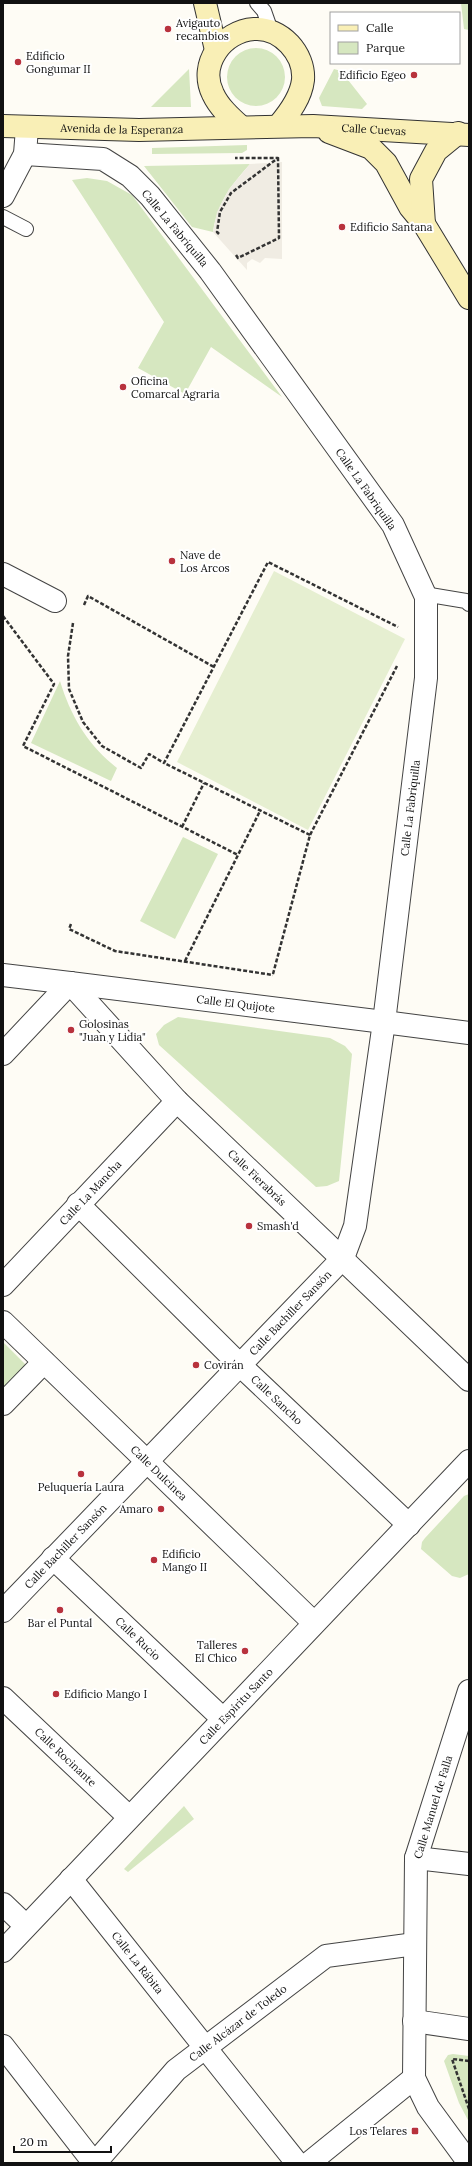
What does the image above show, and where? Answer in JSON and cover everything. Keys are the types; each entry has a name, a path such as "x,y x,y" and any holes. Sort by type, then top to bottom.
{"main road":[{"path":"205,3 216,50"},
{"path":"256,28 270,31 285,38 295,50 301,64 303,80 293,108 279,125 240,126 220,106 212,94 209,79 210,64 216,50 226,38 240,31 256,28"},
{"name":"Calle Cuevas","path":"279,125 464,134"},
{"name":"Avenida de la Esperanza","path":"3,126 27,128 200,130 240,126"},
{"path":"313,126 371,148 386,162 410,207 424,224 469,298"},
{"path":"424,224 421,179 436,151 464,134"}],"street":[{"path":"3,196 25,154 27,128"},
{"name":"Calle La Fabriquilla","path":"25,154 103,158 130,176 150,196 210,271 393,525 424,594 426,678 384,1022"},
{"path":"3,574 55,600"},
{"name":"Calle El Quijote","path":"3,975 469,1033"},
{"path":"3,1054 70,983"},
{"name":"Calle Fierabrás","path":"70,983 177,1101 469,1380"},
{"name":"Calle Bachiller Sansón","path":"3,1611 146,1461 241,1366 343,1258 355,1226 384,1022"},
{"name":"Calle La Mancha","path":"3,1285 177,1101"},
{"name":"Calle Sancho","path":"78,1204 241,1366 409,1525"},
{"name":"Calle Dulcinea","path":"3,1322 314,1623"},
{"path":"3,1404 44,1362"},
{"name":"Calle Espíritu Santo","path":"3,1951 469,1461"},
{"name":"Calle Rucio","path":"53,1558 222,1719"},
{"name":"Calle Manuel de Falla","path":"414,2078 416,1858 469,1691"},
{"name":"Calle Rocinante","path":"3,1698 129,1817"},
{"path":"416,1858 469,1864"},
{"name":"Calle La Rábita","path":"70,1879 206,2047 297,2163"},
{"path":"3,1904 26,1926"},
{"name":"Calle Alcázar de Toledo","path":"94,2163 176,2070 326,1956 415,1944"},
{"path":"414,2021 469,2029"},
{"path":"3,2046 94,2163"},
{"path":"309,2163 414,2078 428,2107 469,2162"}],"lane":[{"path":"257,3 264,11 270,31"},
{"path":"3,217 26,229"},
{"path":"424,594 466,601 469,604"}],"path":[{"path":"232,158 278,158"},
{"path":"221,237 217,232 220,212 231,193 278,158"},
{"path":"234,253 238,258 279,238 278,158"},
{"path":"164,763 268,562 400,628"},
{"path":"82,608 88,596 214,667"},
{"path":"3,616 54,684 23,746 238,856"},
{"path":"75,620 72,626 68,656 69,688 83,722 102,746 141,768 148,754 310,835"},
{"path":"272,979 310,835 400,660"},
{"path":"182,827 204,783"},
{"path":"185,961 260,811"},
{"path":"71,924 69,929 114,952 273,974"},
{"path":"469,2061 452,2059 469,2109"}],"green space":[{"path":"461,3 469,3 469,30 464,29"},
{"path":"250,48 262,48 277,56 285,71 285,83 277,98 262,106 250,106 235,98 227,83 227,71 235,56"},
{"path":"189,69 191,107 151,107"},
{"path":"334,69 341,71 367,104 362,109 322,106 319,98"},
{"path":"247,145 247,150 242,153 152,154 152,148"},
{"path":"250,164 236,180 226,195 218,212 213,232 192,227 144,166"},
{"path":"87,178 107,181 132,195 282,397 211,347 185,394 138,368 164,322 72,180"},
{"path":"274,571 405,639 308,830 177,762"},
{"path":"60,681 69,707 89,740 97,750 117,768 111,781 31,743"},
{"path":"183,837 218,854 175,939 140,921"},
{"path":"178,1017 330,1038 345,1046 352,1054 339,1181 327,1186 316,1187 159,1045 156,1034 164,1025"},
{"path":"3,1342 31,1370 3,1398"},
{"path":"469,1494 469,1574 460,1578 452,1576 421,1549 422,1542 425,1538 464,1496"},
{"path":"184,1806 194,1819 128,1872 124,1869"},
{"path":"453,2054 469,2056 469,2122 459,2103 444,2061 448,2055"}],"shaded area":[{"path":"282,162 282,259 265,258 260,263 252,259 247,263 247,270 213,232 217,212 229,189 250,164"}],"place":[{"name":"Avigauto recambios","path":"168,29"},
{"name":"Edificio Gongumar II","path":"18,62"},
{"name":"Edificio Egeo","path":"414,75"},
{"name":"Edificio Santana","path":"342,227"},
{"name":"Oficina Comarcal Agraria","path":"123,387"},
{"name":"Nave de Los Arcos","path":"172,561"},
{"name":"Golosinas \"Juan y Lidia\"","path":"71,1030"},
{"name":"Smash'd","path":"249,1226"},
{"name":"Covirán","path":"196,1365"},
{"name":"Peluquería Laura","path":"81,1474"},
{"name":"Amaro","path":"161,1509"},
{"name":"Edificio Mango II","path":"154,1560"},
{"name":"Bar el Puntal","path":"60,1610"},
{"name":"Talleres El Chico","path":"245,1651"},
{"name":"Edificio Mango I","path":"56,1694"},
{"name":"Los Telares","path":"415,2131"}]}
